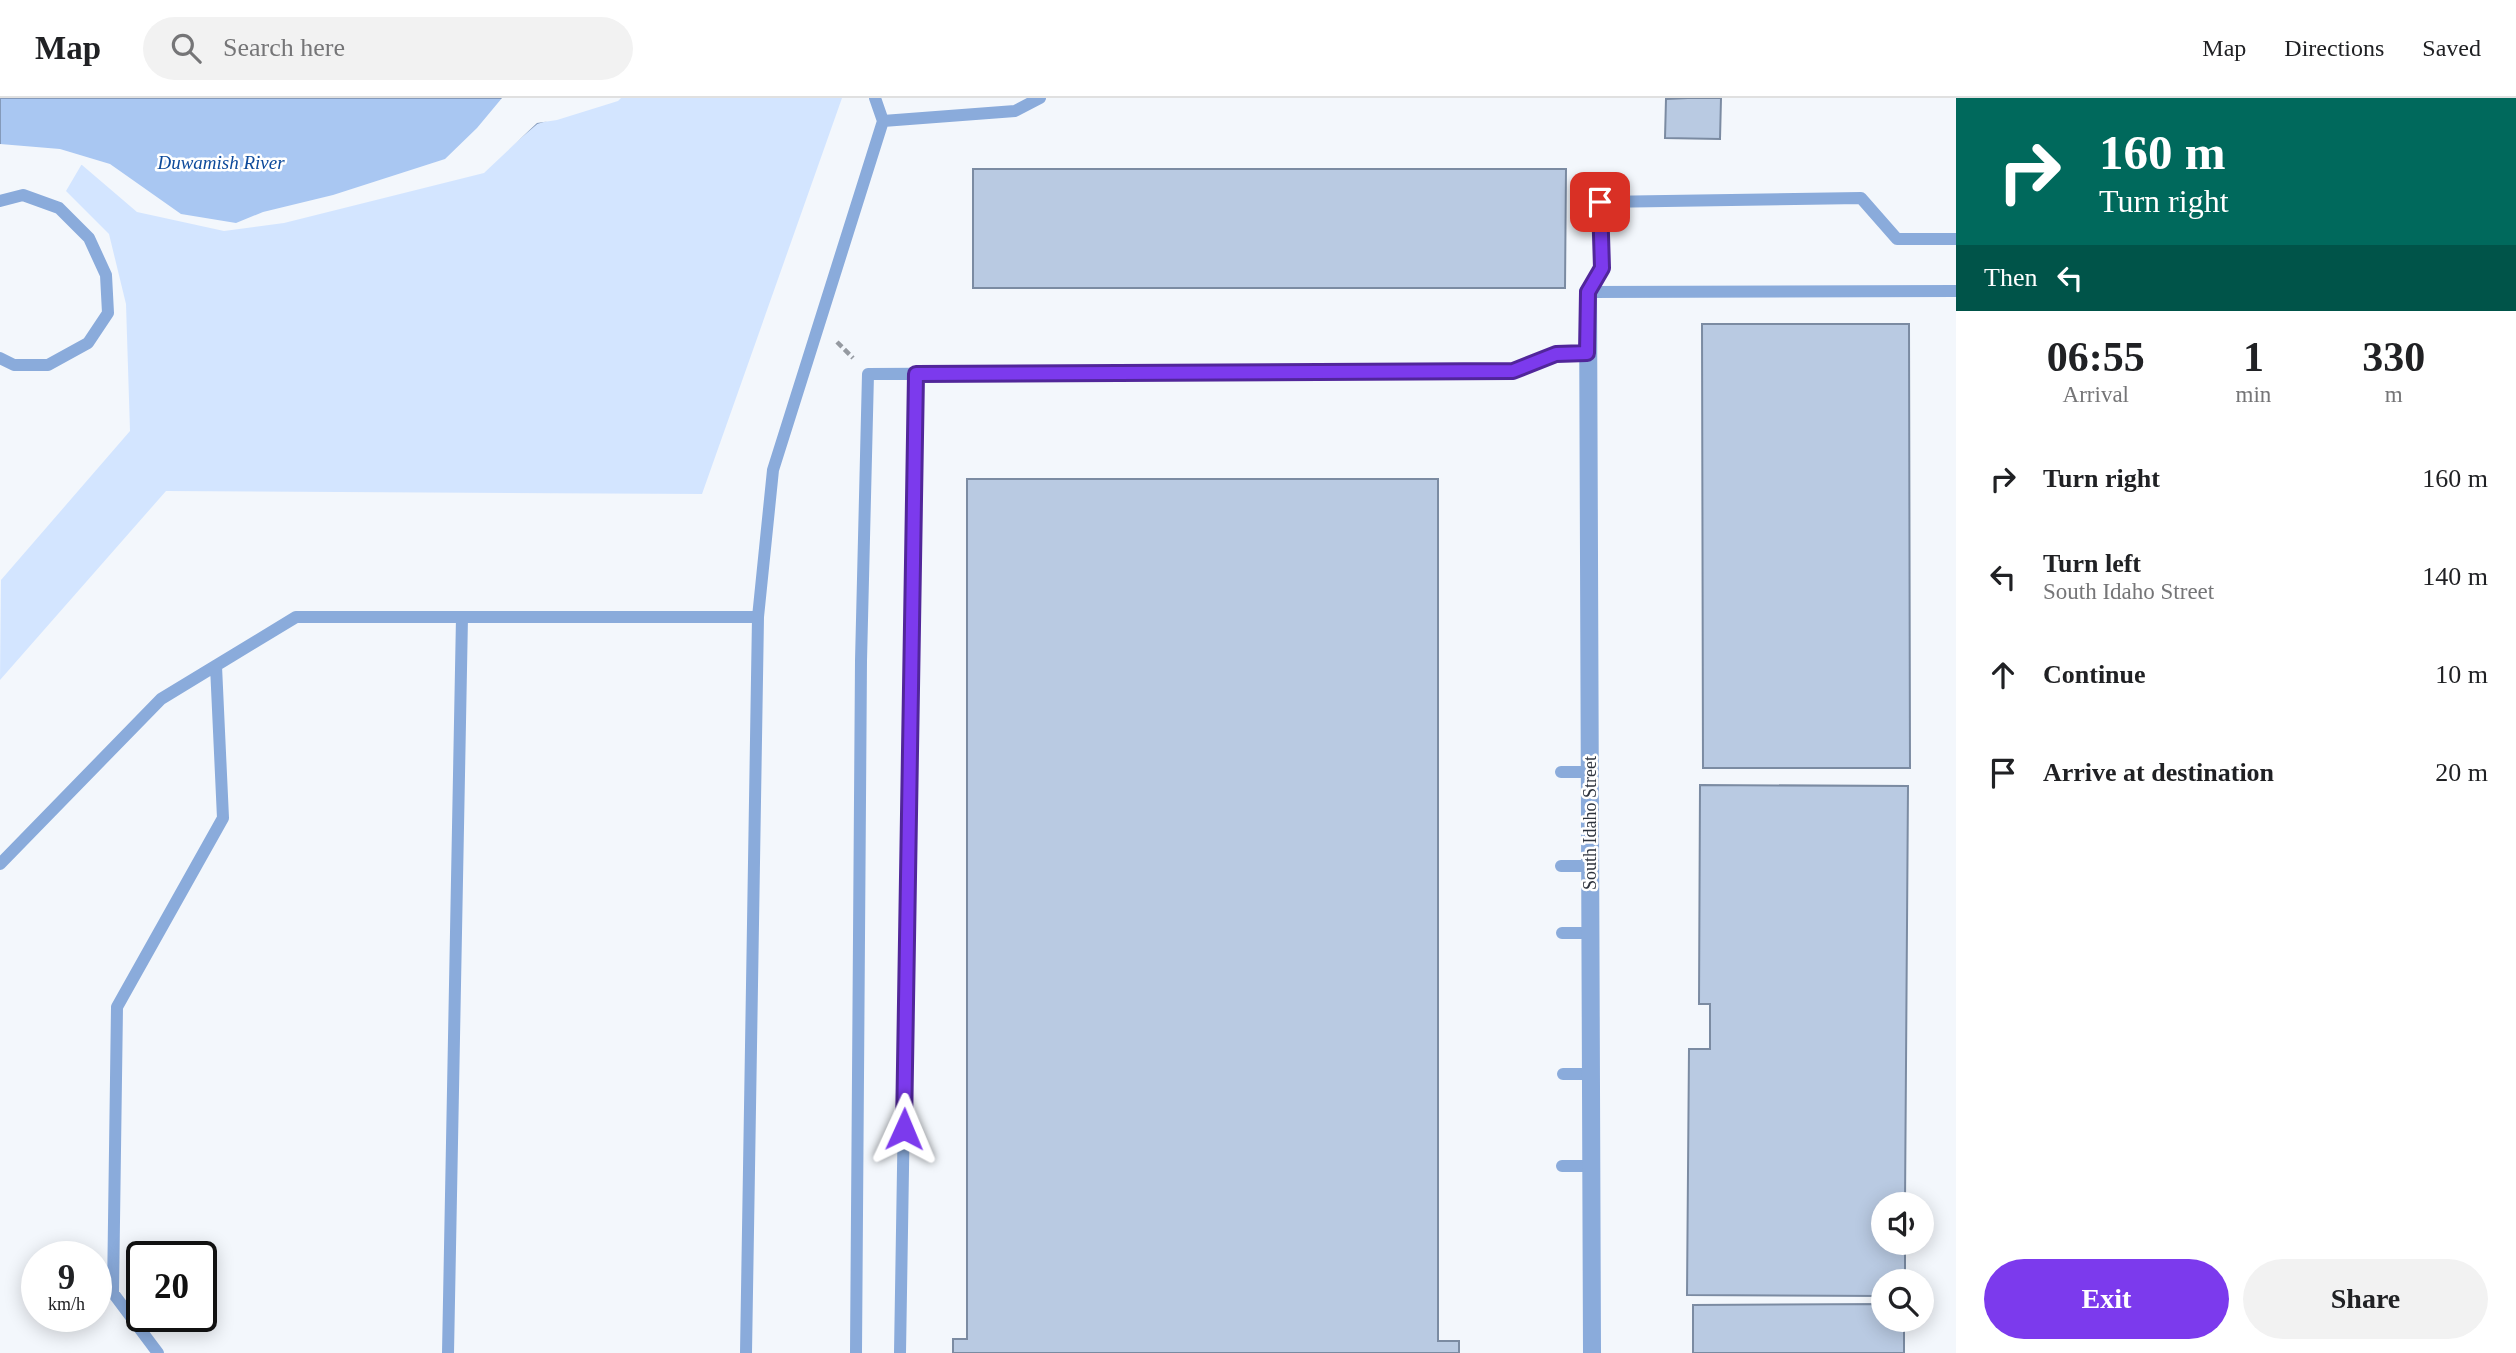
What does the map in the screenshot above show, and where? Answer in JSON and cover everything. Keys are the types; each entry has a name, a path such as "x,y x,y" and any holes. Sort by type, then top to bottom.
{"street":[{"name":"South Idaho Street","path":"1588,292 1592,1353"}],"lane":[{"path":"746,1353 758,617 773,470 883,121 875,98"},
{"path":"883,121 1015,111 1040,98"},
{"path":"0,201 23,195 60,208 89,238 106,275 108,313 88,343 48,365 14,365 0,358"},
{"path":"1588,292 1602,268 1600,202 1861,198 1897,239 1956,239"},
{"path":"1588,292 1956,291"},
{"path":"856,1353 862,661 868,374 1513,371 1556,354 1587,353"},
{"path":"900,1353 916,374"},
{"path":"0,864 161,699 296,617 758,617"},
{"path":"448,1353 462,617"},
{"path":"158,1353 113,1293 117,1007 223,818 216,666"},
{"path":"1561,772 1589,772"},
{"path":"1561,866 1590,866"},
{"path":"1562,933 1590,933"},
{"path":"1563,1074 1591,1074"},
{"path":"1562,1166 1591,1166"}],"path":[{"path":"819,324 868,374"}],"shaded area":[{"path":"617,98 842,98 702,494 166,491 0,680 1,580 130,431 126,304 109,234 66,191 83,162 537,123"}],"water":[{"name":"Duwamish River","path":"0,98 617,98 537,123 483,169 223,228 138,208 83,162 0,147"}],"pier":[{"path":"502,98 621,98 557,120 537,123 484,173 284,223 224,231 137,212 82,165 0,150 0,144 60,149 110,164 181,214 236,223 263,212 333,195 445,159 477,128"}],"building":[{"path":"1721,98 1720,139 1665,138 1666,99"},
{"path":"973,169 1566,169 1565,288 973,288"},
{"path":"1702,324 1909,324 1910,768 1703,768"},
{"path":"967,479 1438,479 1438,1341 1459,1341 1459,1353 953,1353 953,1339 967,1339"},
{"path":"1700,785 1908,786 1905,1192 1871,1192 1871,1255 1905,1255 1905,1269 1871,1269 1871,1296 1687,1295 1689,1049 1710,1049 1710,1004 1699,1004"},
{"path":"1871,1304 1871,1332 1904,1332 1904,1353 1693,1353 1693,1305"}],"route":[{"path":"904,1129 916,374 1513,371 1556,354 1587,353 1588,292 1602,268 1600,202"}]}
